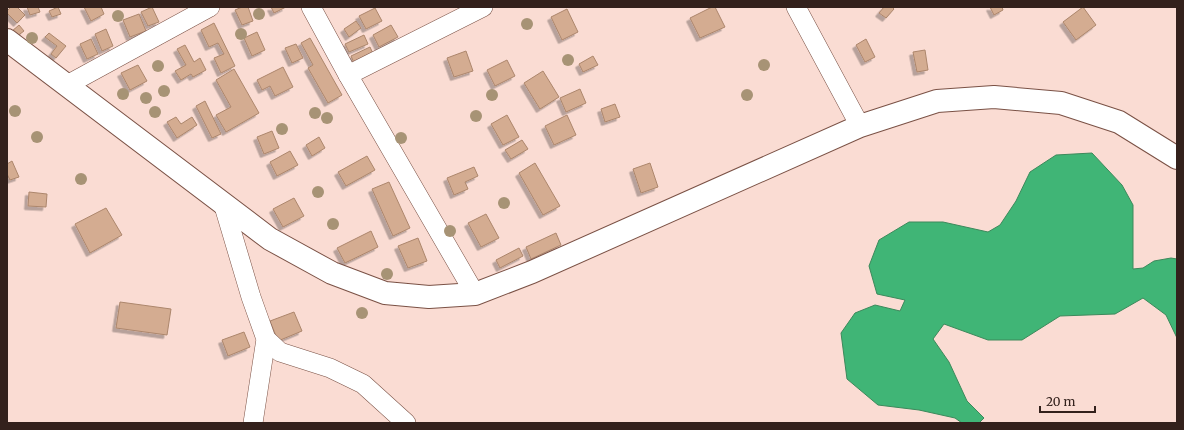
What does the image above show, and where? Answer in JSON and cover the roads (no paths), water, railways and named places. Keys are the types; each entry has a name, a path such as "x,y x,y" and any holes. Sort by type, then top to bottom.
{"main road":[{"path":"7,40 277,242 332,273 377,290 429,297 475,294 532,272 860,126 937,101 994,97 1061,103 1119,122 1177,158"}],"street":[{"path":"67,85 210,7"},
{"path":"311,7 348,75 475,294"},
{"path":"348,75 483,7"},
{"path":"796,7 860,126"},
{"path":"223,203 251,298 266,339 280,352 330,368 363,384 406,423"},
{"path":"253,423 266,339"}]}
